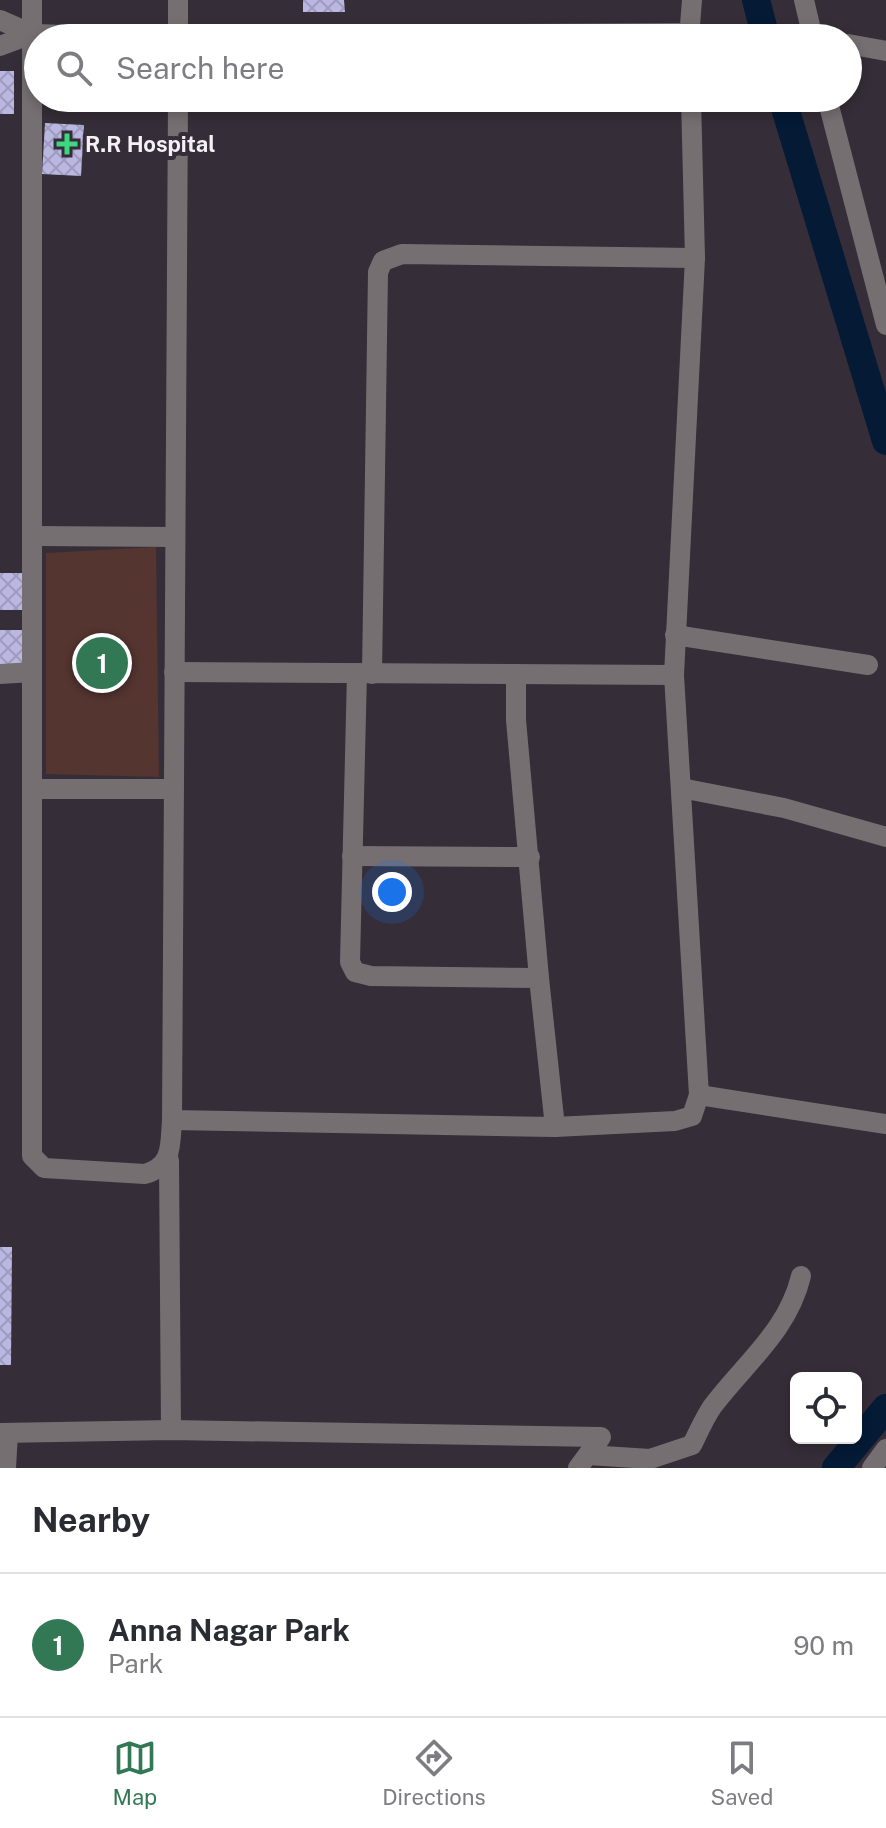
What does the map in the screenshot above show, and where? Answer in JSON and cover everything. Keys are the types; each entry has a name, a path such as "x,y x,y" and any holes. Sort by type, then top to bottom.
{"street":[{"path":"32,0 32,24"},
{"path":"178,0 178,24"},
{"path":"692,0 692,24"},
{"path":"804,0 810,24"},
{"path":"0,20 24,30"},
{"path":"0,46 24,37"},
{"path":"862,47 886,51"},
{"path":"32,112 32,1156 44,1168 145,1174 160,1170 169,1160"},
{"path":"171,1430 169,1160 172,1120 178,112"},
{"path":"172,1120 555,1127 675,1121 692,1116 699,1095 674,675 695,258 691,112"},
{"path":"831,112 881,291 886,325"},
{"path":"539,978 371,976 355,972 350,962 352,856 365,673 378,272 383,261 402,254 695,258"},
{"path":"34,536 174,537"},
{"path":"675,635 868,665"},
{"path":"0,674 32,672"},
{"path":"174,672 674,675"},
{"path":"516,674 516,720 555,1127"},
{"path":"681,788 784,808 886,837"},
{"path":"32,789 174,789"},
{"path":"352,856 530,857"},
{"path":"699,1095 886,1124"},
{"path":"583,1462 650,1459 692,1445 712,1408 778,1330 795,1301 801,1276"},
{"path":"6,1468 4,1433 171,1430 601,1437 583,1462"},
{"path":"872,1468 886,1449"}],"shaded area":[{"path":"156,547 159,777 46,774 46,553"}],"building":[{"path":"303,0 344,0 345,12 303,12"},
{"path":"0,71 14,71 14,114 0,114"},
{"path":"45,123 84,125 81,176 42,174"},
{"path":"0,573 29,573 29,610 0,610"},
{"path":"0,630 22,630 22,671 0,671"},
{"path":"0,1247 12,1247 11,1365 0,1365"}],"waterway":[{"path":"756,0 762,24"},
{"path":"786,112 886,441"},
{"path":"836,1468 886,1408"}],"place":[{"name":"R.R Hospital","path":"67,144"},
{"name":"Anna Nagar Park","path":"102,663"}]}
